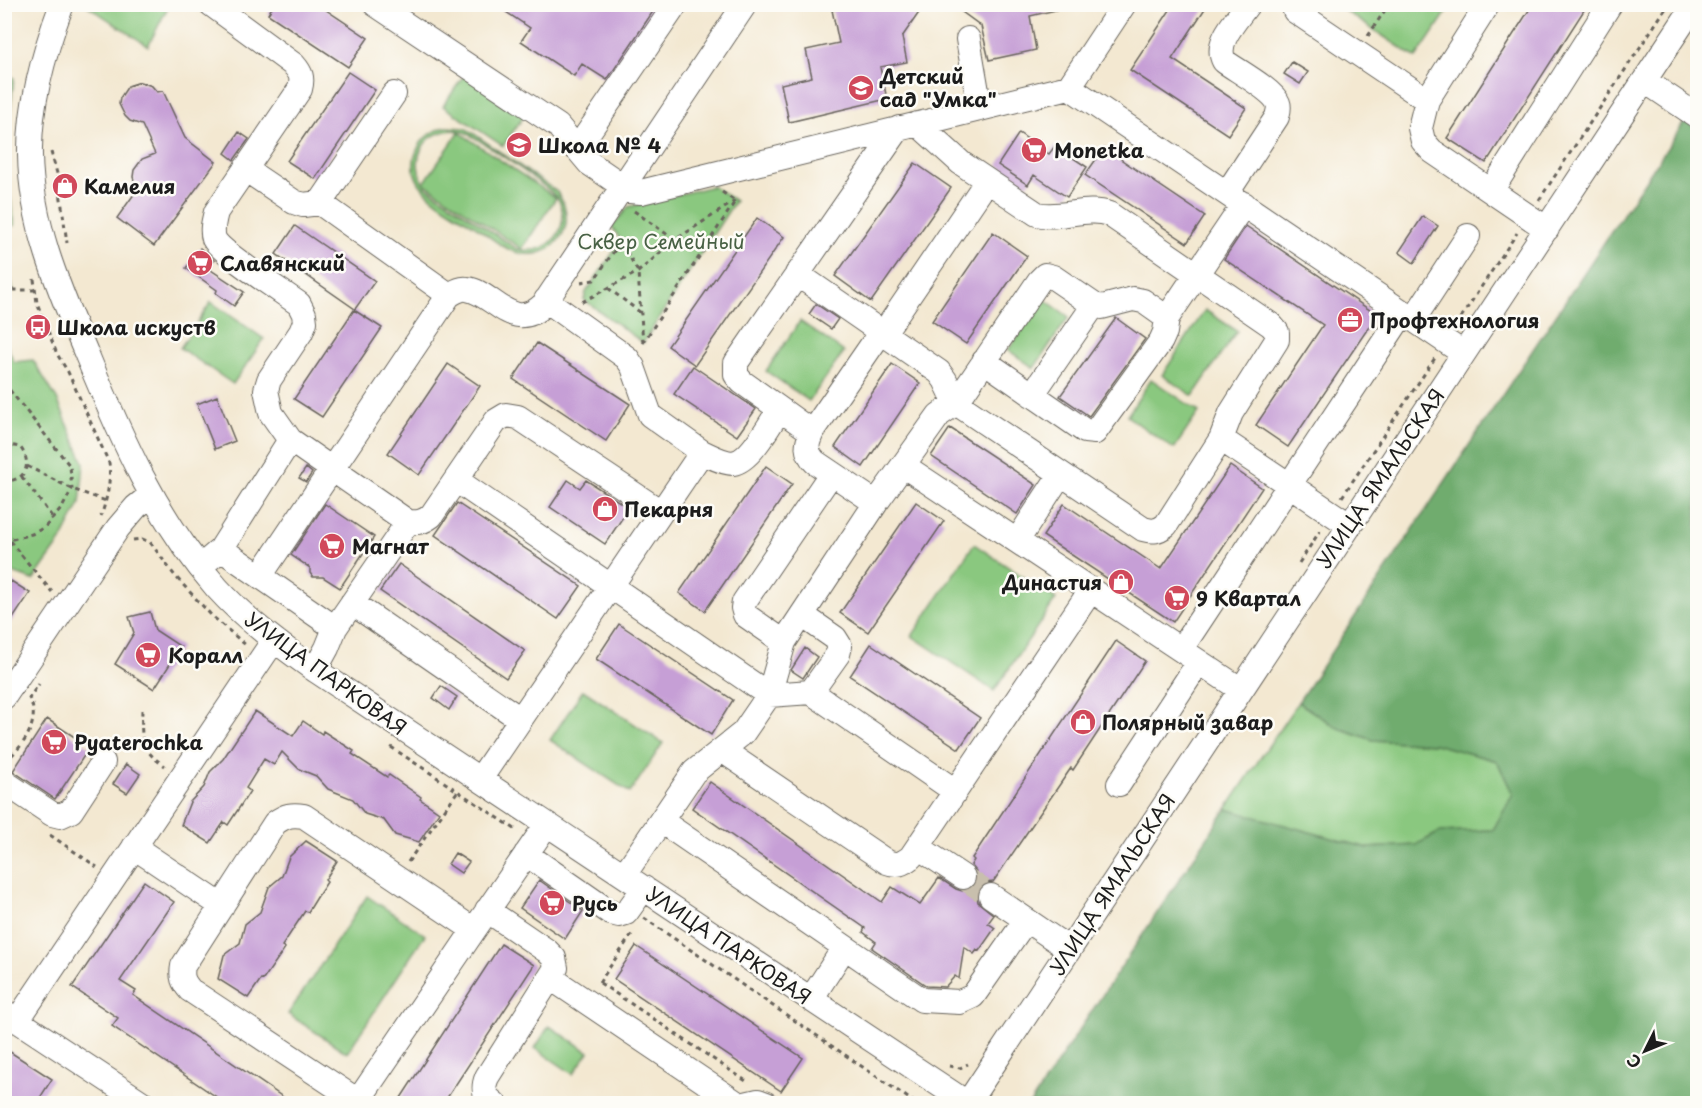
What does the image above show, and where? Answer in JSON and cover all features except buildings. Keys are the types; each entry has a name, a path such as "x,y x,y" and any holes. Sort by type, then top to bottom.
{"street":[{"path":"211,4 294,65 301,73 300,89 216,212 213,226 214,240 226,252 299,304 304,314 305,322 269,380 266,390 271,412 290,440 408,522 417,523 431,516 496,421 506,415 518,417 661,512"},
{"path":"375,4 558,126 589,163 625,196"},
{"path":"577,149 676,4"},
{"path":"625,196 745,4"},
{"path":"260,576 449,295 465,288 473,290 516,315 537,310 630,190 641,192 1069,87 1124,4"},
{"path":"984,361 1085,431 1095,432 1161,341 1167,318 1197,274 1279,110 1278,101 1270,93 1224,61 1221,55 1220,49 1223,41 1248,4"},
{"path":"1491,191 1610,4"},
{"path":"1483,6 1427,100 1420,128 1423,141 1432,151 1538,222"},
{"name":"УЛИЦА ПАРКОВАЯ","path":"57,7 32,120 30,155 34,205 46,250 68,311 130,456 151,495 200,567 236,608 274,640 315,670 480,779 535,840 634,882 967,1103"},
{"path":"1293,7 1427,100"},
{"name":"УЛИЦА ЯМАЛЬСКАЯ","path":"967,1103 1240,689 1341,519 1454,347 1538,222 1645,81 1691,11"},
{"path":"968,39 980,109"},
{"path":"1645,81 1697,117"},
{"path":"1069,87 1454,347"},
{"path":"320,203 394,94"},
{"path":"797,274 939,372 956,403 1060,475 1143,529 1160,530 1166,525 1221,439 1238,401 1274,348 1277,332 1271,325 1109,214 1099,211 1047,217 1037,214 908,126"},
{"path":"812,432 742,382 736,375 736,363 797,274 908,126"},
{"path":"245,169 294,202 303,205 320,203 449,295"},
{"path":"876,504 815,462 808,454 806,444 812,432 987,181"},
{"path":"1119,784 1290,484 1408,316 1468,237"},
{"path":"474,930 304,816 293,814 284,816 275,823 183,966 181,974 190,990 358,1101 488,910 535,840 611,913 619,915 637,913 634,882 660,822 694,772 743,733 769,695 784,642 876,504 939,415 956,403 1045,275 1053,277 1102,308 1133,299 1143,301 1167,318"},
{"path":"546,300 627,358 633,366 650,415 702,452 722,461 733,463 741,461 748,455 779,410"},
{"path":"1032,395 1094,305"},
{"path":"1221,439 1341,519"},
{"path":"200,567 221,549 290,440"},
{"path":"480,779 702,452"},
{"path":"904,466 1240,689"},
{"path":"784,642 745,615 744,602 831,474"},
{"path":"1017,541 1060,475"},
{"path":"456,480 769,695 811,692 955,791"},
{"path":"4,697 118,528 151,495"},
{"path":"315,670 335,628 408,522"},
{"path":"221,549 335,628"},
{"path":"722,750 887,862 895,865 904,863 918,847 1091,590"},
{"path":"352,603 520,719"},
{"path":"802,615 835,638 840,646 838,654 811,692"},
{"path":"144,1104 11,1017 134,847 274,640"},
{"path":"4,782 52,814 60,816 71,811 103,762"},
{"path":"660,822 922,1000 960,1002 973,996 1026,920"},
{"path":"134,847 222,906"},
{"path":"918,847 963,877"},
{"path":"991,896 1069,949"},
{"path":"488,910 554,958 556,968 487,1077 483,1086 485,1094 495,1104"},
{"path":"811,999 844,948"},
{"path":"551,978 593,992 750,1099"}],"path":[{"path":"1357,52 1389,4"},
{"path":"1293,571 1341,519 1538,222 1668,5 1691,11"},
{"path":"50,143 58,177 68,250"},
{"path":"625,196 675,240"},
{"path":"572,283 594,280 621,241 638,272 643,343 735,201 675,240 638,272 577,305"},
{"path":"608,288 641,313"},
{"path":"4,290 35,290"},
{"path":"4,383 70,466 72,489 62,508 45,527 4,543"},
{"path":"4,444 20,447 26,456 27,466 22,477 13,481 4,481"},
{"path":"101,515 106,501 109,463"},
{"path":"27,466 72,489 106,501"},
{"path":"22,477 53,518"},
{"path":"4,534 52,592"},
{"path":"4,760 15,753 25,741 33,714 33,704 29,698 40,682"},
{"path":"142,710 142,733 149,756 160,763"},
{"path":"397,878 457,792 535,840"},
{"path":"750,1099 593,992 637,913 917,1104"},
{"path":"931,1079 942,1062 960,1068 967,1065 974,1057"}],"green space":[{"path":"85,4 169,4 169,5 148,46"},
{"path":"1336,5 1442,5 1449,9 1416,58"},
{"path":"467,71 527,112 503,146 443,106"},
{"path":"4,73 14,78 5,168 15,225 5,228"},
{"path":"1697,103 1697,1103 1030,1104 1226,809 1368,848 1416,845 1440,832 1493,830 1513,794 1497,761 1435,744 1373,740 1336,727 1298,702"},
{"path":"445,127 465,128 557,192 565,207 566,224 555,244 535,254 523,254 510,250 430,196 415,176 414,163 422,141 428,135","holes":["455,130 472,136 553,193 562,209 562,224 558,234 551,242 538,249 517,249 426,187 418,167 421,149 434,136"]},
{"path":"459,132 556,198 522,249 424,183"},
{"name":"Сквер Семейный","path":"713,186 735,201 643,343 584,300 586,292 621,241 612,227 628,207"},
{"path":"5,250 13,290 4,299"},
{"path":"1044,299 1069,317 1034,368 1008,350"},
{"path":"211,302 264,339 233,384 180,348"},
{"path":"1205,310 1237,331 1193,396 1162,375"},
{"path":"800,321 844,352 809,401 766,371"},
{"path":"4,339 14,362 33,360 57,399 84,463 80,504 61,541 33,580 7,571 5,574"},
{"path":"1151,379 1199,412 1174,449 1127,416"},
{"path":"974,544 1056,599 994,691 912,636"},
{"path":"583,690 663,743 630,793 550,740"},
{"path":"1298,702 1336,727 1373,740 1435,744 1497,761 1513,794 1493,830 1440,832 1416,845 1368,848 1226,809"},
{"path":"367,896 425,935 347,1053 288,1014"},
{"path":"549,1026 589,1052 573,1074 535,1048"}],"tunnel":[{"path":"963,877 991,896"}],"place":[{"name":"Детский сад \"Умка\"","path":"861,88"},
{"name":"Школа № 4","path":"519,145"},
{"name":"Monetka","path":"1034,150"},
{"name":"Камелия","path":"65,186"},
{"name":"Славянский","path":"200,263"},
{"name":"Профтехнология","path":"1350,320"},
{"name":"Школа искуств","path":"38,327"},
{"name":"Пекарня","path":"605,509"},
{"name":"Магнат","path":"332,546"},
{"name":"Династия","path":"1121,582"},
{"name":"9 Квартал","path":"1177,598"},
{"name":"Коралл","path":"148,655"},
{"name":"Полярный завар","path":"1083,722"},
{"name":"Pyaterochka","path":"54,742"},
{"name":"Русь","path":"552,903"}]}
